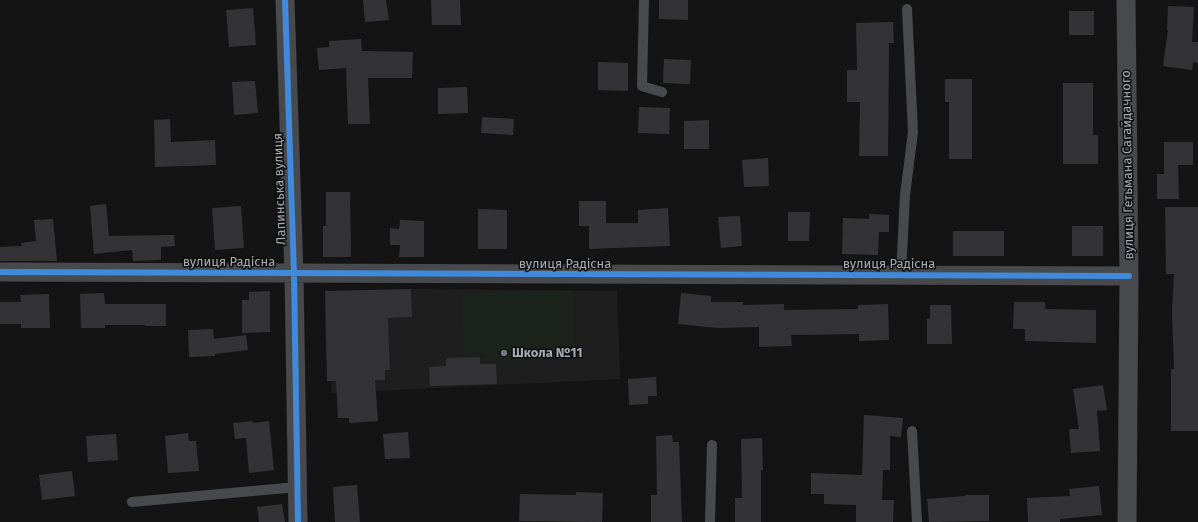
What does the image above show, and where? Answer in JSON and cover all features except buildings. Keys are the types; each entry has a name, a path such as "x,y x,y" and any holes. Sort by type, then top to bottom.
{"street":[{"name":"Лапинська вулиця","path":"285,0 294,274 298,522"},
{"name":"вулиця Гетьмана Сагайдачного","path":"1126,0 1129,276 1127,522"},
{"name":"вулиця Радісна","path":"0,272 1129,276"}],"lane":[{"path":"644,0 642,86 662,92"},
{"path":"901,275 904,195 913,132 907,9"},
{"path":"912,431 917,522"},
{"path":"710,522 712,445"},
{"path":"132,502 297,487"}],"shaded area":[{"name":"Школа №11","path":"411,289 617,291 620,379 331,393 331,381 390,369 389,335 372,318 412,317"},
{"path":"573,290 573,357 485,361 485,354 462,354 461,293"}],"cycle path":[{"path":"285,0 294,274 298,522"},
{"path":"0,272 1129,276"}],"place":[{"name":"Школа №11","path":"504,353"}]}
